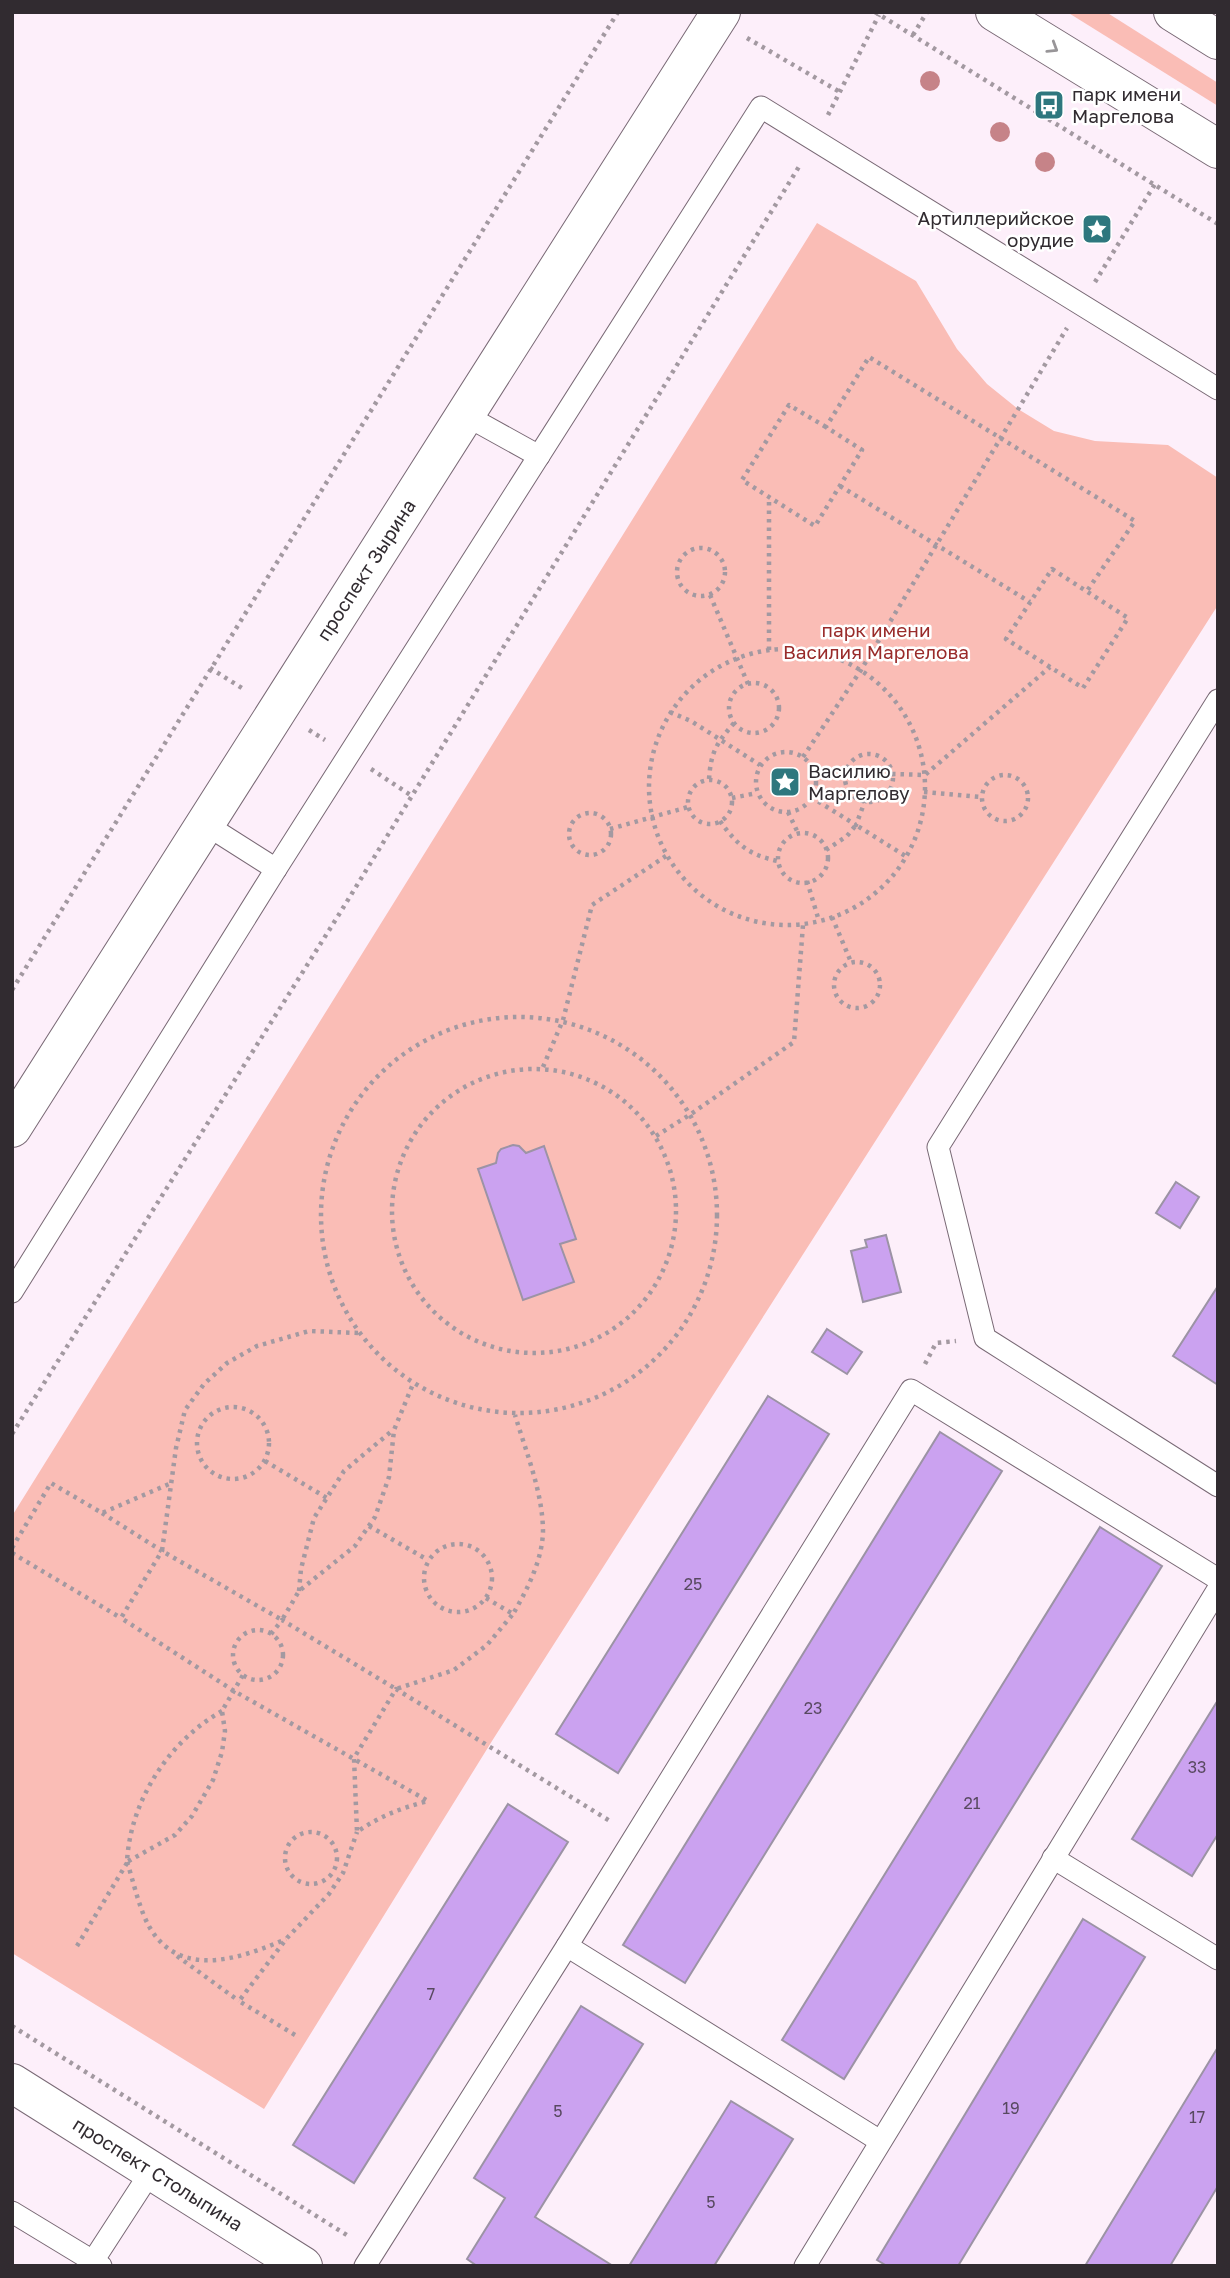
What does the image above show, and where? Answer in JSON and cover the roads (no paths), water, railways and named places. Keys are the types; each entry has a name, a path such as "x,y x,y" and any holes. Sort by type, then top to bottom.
{"street":[{"path":"995,12 1218,149"},
{"path":"1173,12 1218,40"},
{"name":"проспект Зырина","path":"12,1128 465,415 732,24"},
{"name":"проспект Столыпина","path":"12,2083 303,2266"}],"lane":[{"path":"12,1292 276,869 761,107 1218,389"},
{"path":"465,415 539,456"},
{"path":"1218,700 938,1147 985,1338 1218,1486"},
{"path":"205,824 276,869"},
{"path":"369,2259 567,1946 911,1390 1218,1580"},
{"path":"805,2266 1218,1589"},
{"path":"1053,1857 1218,1959"},
{"path":"567,1946 880,2141"},
{"path":"12,2211 97,2263 152,2170"}],"place":[{"name":"парк имени Маргелова","path":"1049,105"},
{"name":"Артиллерийское орудие","path":"1097,229"},
{"name":"Василию Маргелову","path":"785,782"}],"park label":[{"name":"парк имени Василия Маргелова","path":"876,641"}]}
